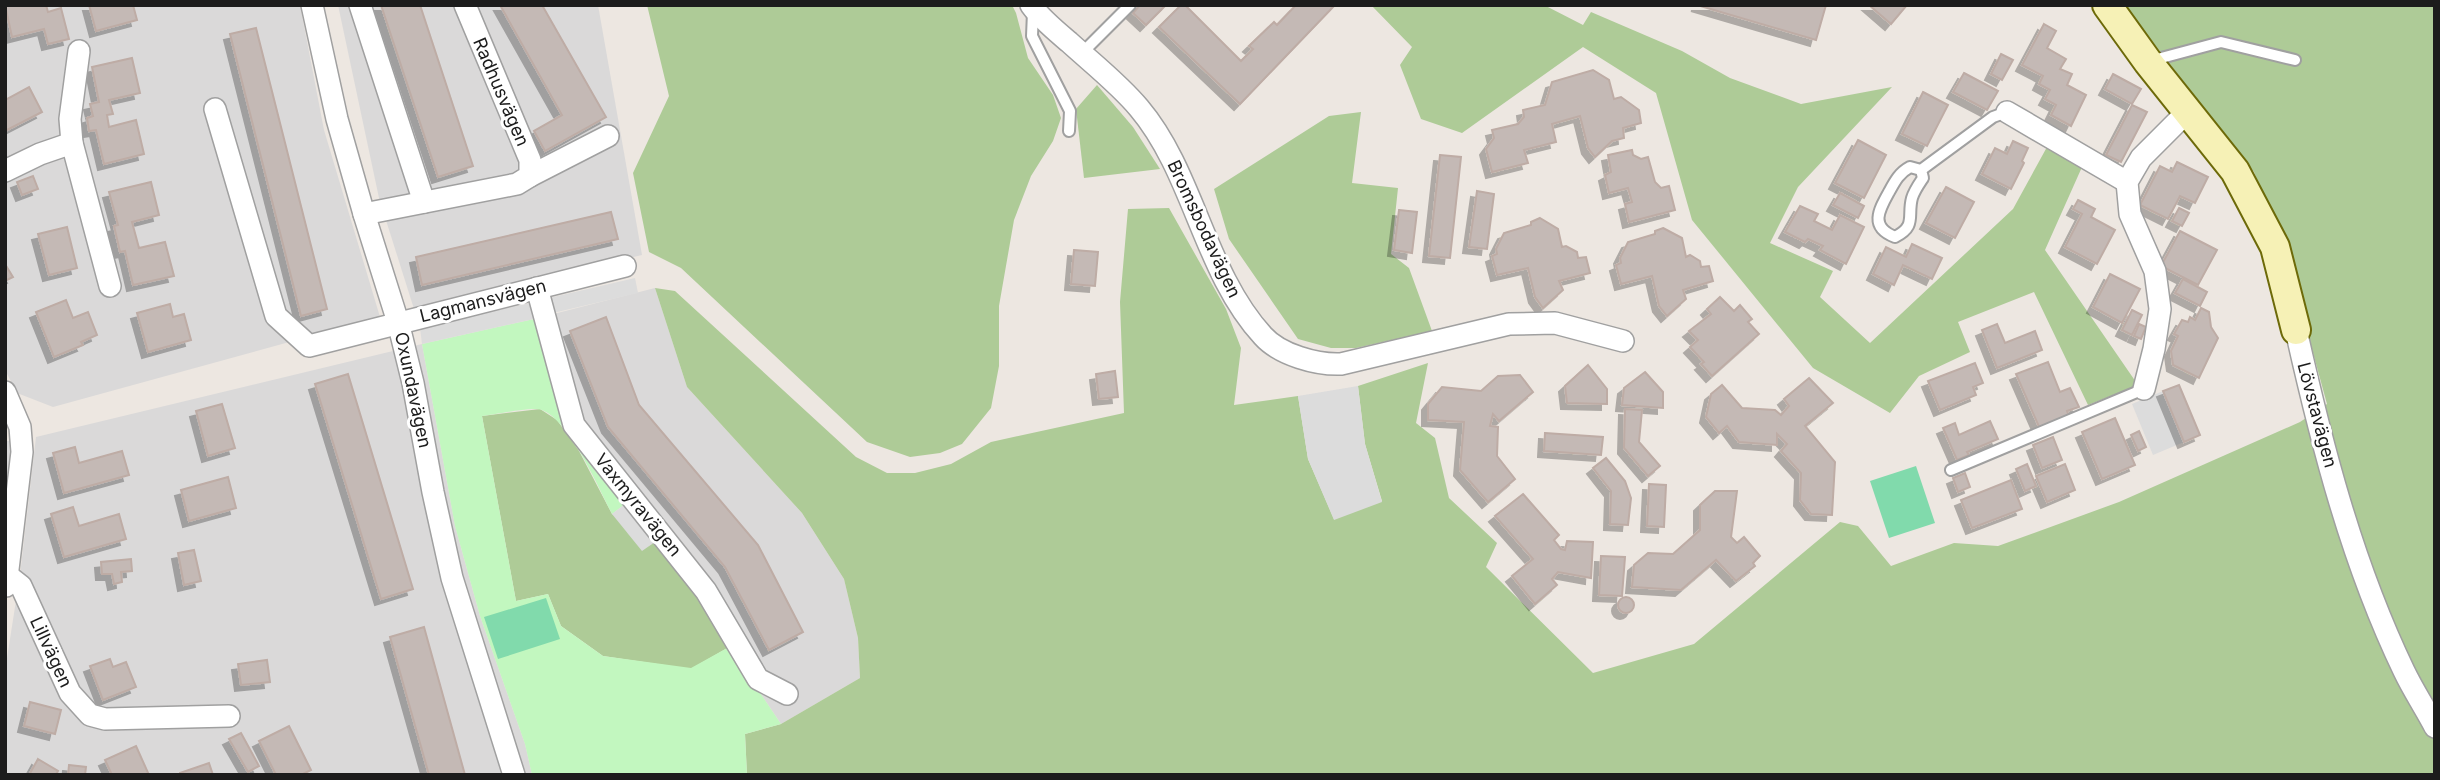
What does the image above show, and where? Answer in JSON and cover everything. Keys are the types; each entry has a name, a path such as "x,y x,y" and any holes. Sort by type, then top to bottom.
{"street":[{"name":"Oxundavägen","path":"312,5 337,119 398,323 452,578 514,775"},
{"path":"360,5 424,202"},
{"name":"Radhusvägen","path":"465,5 530,160 530,176"},
{"name":"Lövstavägen","path":"2107,5 2148,62 2235,171 2275,247 2319,432 2367,585 2404,671 2435,727"},
{"name":"Bromsbodavägen","path":"1032,7 1139,108 1172,159 1214,258 1243,310 1265,338 1297,358 1341,364 1509,324 1555,323 1623,341"},
{"path":"79,51 70,119 72,143 110,286"},
{"name":"Lagmansvägen","path":"215,109 276,316 309,346 625,266"},
{"path":"2144,389 2160,309 2155,271 2130,214 2127,182 2141,158 2187,112"},
{"path":"2007,113 2127,182"},
{"path":"364,214 517,184 608,136"},
{"path":"5,171 40,154 72,143"},
{"name":"Vaxmyravägen","path":"537,288 574,425 706,591 758,679 787,694"},
{"path":"5,392 13,428 22,452 6,582"},
{"name":"Lillvägen","path":"6,582 21,586 70,693 90,715 105,719 229,716"}],"lane":[{"path":"1082,53 1130,5"},
{"path":"1032,7 1032,36 1070,111 1069,131"},
{"path":"2148,62 2221,43 2295,60"},
{"path":"1921,170 1993,117 2007,113"},
{"path":"1910,166 1921,170 1923,178 1912,197 1911,220 1905,232 1895,236 1885,233 1879,225 1878,212 1899,173 1910,166"},
{"path":"1951,470 2144,389"}],"shaded area":[{"path":"5,5 300,5 324,130 380,317 53,407 17,393 5,370"},
{"path":"338,5 598,5 642,255 414,309 379,198"},
{"path":"635,278 638,293 553,313 549,298"},
{"path":"655,288 687,387 802,513 844,579 858,638 860,678 781,724 729,647 567,429 534,319"},
{"path":"530,303 534,319 422,344 420,328"},
{"path":"422,344 455,526 480,616 525,744 532,775 5,775 5,671 20,575 36,437"},
{"path":"1358,386 1365,444 1382,502 1334,520 1308,459 1298,396"},
{"path":"2163,391 2184,442 2153,455 2132,404"},
{"path":"5,441 14,441 5,517"},
{"path":"625,504 655,542 642,551 612,514"}],"green space":[{"path":"647,5 1012,5 1028,58 1053,95 1061,118 1053,141 1031,176 1014,220 999,306 999,366 991,408 962,444 940,453 910,457 867,442 681,268 649,252 633,173 669,96"},
{"path":"1371,5 1544,5 1583,25 1591,12 1682,51 1730,78 1801,104 1892,87 1798,187 1770,243 1833,271 1820,297 1870,343 2013,209 2047,147 2082,167 2045,250 2138,385 2088,405 2034,292 1958,322 1970,352 1919,376 1890,413 1813,368 1692,220 1656,93 1583,47 1462,133 1421,119 1400,65 1412,47"},
{"path":"2124,5 2435,5 2435,775 747,775 745,734 781,724 860,678 858,638 844,579 802,513 687,387 655,288 675,291 856,457 887,473 915,473 951,464 991,442 1124,413 1120,302 1128,209 1169,208 1226,309 1241,348 1234,405 1298,396 1308,459 1334,519 1382,501 1365,444 1358,386 1428,363 1416,423 1435,438 1449,498 1497,543 1486,567 1593,673 1694,644 1840,522 1858,526 1891,566 1954,543 1998,546 2119,502 2300,422 2327,404 2285,250 2254,172"},
{"path":"1097,85 1133,127 1160,169 1084,178 1076,109"},
{"path":"1361,112 1352,183 1398,188 1391,254 1409,268 1432,331 1356,348 1331,348 1298,339 1229,239 1214,189 1329,116"},
{"path":"534,319 567,429 625,504 612,514 573,441 563,427 542,410 482,416 516,601 548,594 561,626 603,656 691,668 729,647 781,724 745,734 747,775 532,775 525,744 480,616 455,526 422,344"},
{"path":"540,409 557,420 579,451 612,514 655,542 697,596 729,647 691,669 603,656 561,626 548,594 516,601 482,416"},
{"path":"1916,466 1935,523 1889,538 1870,481"},
{"path":"546,598 560,639 498,659 484,617"}],"building":[{"path":"5,5 46,5 48,12 61,8 69,39 48,44 44,29 12,37"},
{"path":"89,5 133,5 137,20 96,31"},
{"path":"381,5 420,5 473,166 438,177"},
{"path":"500,5 542,5 606,117 545,151 534,131 562,115"},
{"path":"1140,5 1166,5 1146,25 1133,13"},
{"path":"1181,5 1185,5 1241,61 1253,49 1249,46 1274,22 1277,25 1296,5 1335,5 1240,104 1159,27"},
{"path":"1697,5 1826,5 1816,40"},
{"path":"1869,5 1907,5 1891,24"},
{"path":"2044,24 2056,31 2047,48 2066,59 2060,69 2072,74 2067,85 2086,95 2071,126 2051,115 2056,105 2045,99 2050,90 2039,84 2043,76 2022,65"},
{"path":"256,28 327,309 301,316 230,34"},
{"path":"2001,54 2013,60 2002,80 1991,74"},
{"path":"132,58 140,93 109,100 113,114 107,115 109,127 136,120 144,154 104,164 96,130 89,131 87,118 93,116 90,104 99,102 92,67"},
{"path":"1593,70 1609,80 1614,99 1621,97 1639,110 1641,123 1623,128 1624,138 1612,141 1595,157 1588,148 1580,116 1552,124 1556,142 1524,150 1528,163 1492,172 1486,149 1494,138 1492,130 1518,124 1524,117 1523,110 1545,105 1552,82"},
{"path":"1964,73 1998,91 1987,110 1953,92"},
{"path":"2113,74 2141,89 2132,104 2105,89"},
{"path":"29,87 42,112 5,131 5,100"},
{"path":"1923,92 1948,105 1927,146 1902,134"},
{"path":"2132,105 2147,112 2121,162 2106,155"},
{"path":"1858,140 1886,155 1864,198 1835,183"},
{"path":"2013,141 2028,148 2011,189 1982,174 1995,148 2007,154"},
{"path":"1632,150 1633,155 1641,159 1648,157 1655,182 1661,188 1669,186 1675,210 1629,222 1625,204 1632,202 1628,188 1609,193 1605,175 1611,172 1608,155"},
{"path":"1440,155 1461,157 1450,258 1429,256"},
{"path":"2177,162 2208,177 2195,203 2180,196 2168,219 2140,205 2160,166 2172,172"},
{"path":"33,176 38,189 22,195 17,182"},
{"path":"151,182 159,215 132,222 139,248 165,242 174,276 133,285 125,251 120,252 114,226 118,225 109,192"},
{"path":"1946,187 1974,202 1955,238 1926,223"},
{"path":"1477,191 1494,194 1487,249 1469,247"},
{"path":"1840,193 1864,206 1858,218 1833,205"},
{"path":"2078,200 2095,209 2091,217 2115,230 2097,264 2065,247 2082,214 2073,209"},
{"path":"1800,206 1818,214 1814,221 1832,230 1840,215 1864,227 1846,264 1820,250 1823,246 1808,239 1805,242 1785,232"},
{"path":"2179,208 2189,213 2182,226 2172,221"},
{"path":"1399,210 1417,212 1412,253 1394,250"},
{"path":"611,212 618,239 422,285 416,257"},
{"path":"1540,218 1558,229 1562,247 1566,246 1577,252 1578,258 1586,257 1590,273 1559,281 1563,290 1543,308 1535,297 1528,268 1497,275 1492,256 1497,254 1496,249 1504,233 1531,225 1531,222"},
{"path":"67,227 77,268 49,275 38,234"},
{"path":"1663,228 1682,238 1686,257 1690,255 1700,261 1701,267 1709,266 1713,281 1683,290 1686,299 1667,316 1659,306 1652,276 1621,284 1616,265 1621,263 1620,258 1628,242 1655,234 1655,231"},
{"path":"2180,231 2217,250 2198,285 2161,266"},
{"path":"1912,244 1942,258 1932,279 1903,265 1894,285 1873,274 1886,247 1906,257"},
{"path":"1074,250 1098,252 1095,286 1071,284"},
{"path":"5,264 13,277 5,281"},
{"path":"2110,274 2140,289 2122,323 2093,307"},
{"path":"2183,279 2207,292 2200,306 2175,293"},
{"path":"1720,297 1734,311 1740,305 1752,319 1748,322 1759,334 1712,376 1690,347 1698,340 1689,331 1711,314 1707,309"},
{"path":"66,300 73,318 88,312 97,335 81,342 83,345 54,357 36,312"},
{"path":"170,304 173,317 184,314 191,340 148,352 137,313"},
{"path":"2201,308 2209,312 2211,327 2218,338 2199,378 2173,365 2171,351 2178,336 2174,334 2182,320 2188,322 2190,317 2195,320"},
{"path":"2132,310 2142,315 2132,335 2122,330"},
{"path":"606,317 639,405 758,545 803,632 769,650 725,567 608,427 570,331"},
{"path":"1997,324 2005,343 2035,331 2042,350 1997,368 1982,330"},
{"path":"2139,324 2146,327 2141,339 2134,336"},
{"path":"2048,362 2060,392 2070,388 2079,407 2067,411 2069,417 2040,429 2016,374"},
{"path":"1975,363 1983,383 1973,387 1976,395 1940,410 1928,381"},
{"path":"1588,365 1607,389 1607,404 1567,403 1565,386"},
{"path":"1115,371 1118,397 1099,399 1096,374"},
{"path":"1645,372 1663,392 1663,408 1622,405 1624,388"},
{"path":"348,374 413,589 381,599 315,384"},
{"path":"1520,375 1533,392 1499,421 1493,414 1490,426 1498,427 1497,456 1515,479 1488,502 1460,470 1464,422 1428,420 1428,404 1442,387 1481,391 1498,376"},
{"path":"1809,378 1833,403 1805,426 1835,462 1832,515 1811,514 1800,500 1801,473 1781,451 1787,444 1777,434 1777,445 1739,442 1727,426 1719,433 1706,417 1711,394 1722,385 1742,408 1775,410 1781,415 1789,406 1784,399"},
{"path":"2179,385 2200,435 2184,442 2163,391"},
{"path":"222,404 235,448 208,456 196,411"},
{"path":"1625,409 1642,410 1639,442 1660,466 1648,476 1624,448"},
{"path":"2115,418 2135,465 2102,479 2082,432"},
{"path":"1990,421 1998,439 1967,452 1969,455 1957,460 1943,428 1955,423 1959,435"},
{"path":"2139,431 2146,447 2138,451 2131,435"},
{"path":"1545,433 1603,437 1601,455 1544,451"},
{"path":"2053,437 2062,460 2042,468 2033,445"},
{"path":"75,447 79,463 122,451 129,475 64,493 53,453"},
{"path":"1606,458 1625,481 1631,498 1628,525 1610,524 1611,491 1593,468"},
{"path":"2027,464 2036,486 2025,491 2016,469"},
{"path":"2065,464 2075,490 2047,502 2036,476"},
{"path":"1965,473 1970,487 1958,492 1953,478"},
{"path":"228,477 236,508 189,521 181,490"},
{"path":"2011,480 2022,509 1972,528 1961,500"},
{"path":"1649,484 1666,485 1664,527 1647,526"},
{"path":"1715,491 1737,491 1731,537 1737,543 1744,537 1760,556 1753,563 1755,566 1736,581 1716,560 1681,590 1632,587 1634,565 1648,553 1673,554 1700,530 1700,505"},
{"path":"1523,494 1559,535 1554,540 1561,549 1565,550 1567,541 1593,542 1591,578 1558,572 1552,579 1557,585 1535,604 1512,576 1533,559 1495,516"},
{"path":"73,507 79,526 119,514 126,539 64,557 51,514"},
{"path":"194,550 201,581 184,585 178,553"},
{"path":"1601,556 1625,557 1622,596 1599,595"},
{"path":"131,559 132,571 121,572 122,582 114,584 112,574 102,574 101,562"},
{"path":"1623,597 1629,597 1634,605 1632,611 1623,613 1618,608 1618,602"},
{"path":"424,627 465,775 429,775 390,637"},
{"path":"110,659 113,667 126,662 136,687 103,700 90,666"},
{"path":"267,660 270,682 241,685 238,664"},
{"path":"30,702 61,710 55,734 24,726"},
{"path":"289,726 311,770 301,775 276,775 259,741"},
{"path":"241,733 259,766 248,772 229,739"},
{"path":"136,746 149,775 112,775 105,760"},
{"path":"38,759 58,771 56,775 29,775"},
{"path":"209,763 213,775 180,775 180,773"},
{"path":"69,765 86,767 85,775 68,775"}]}
